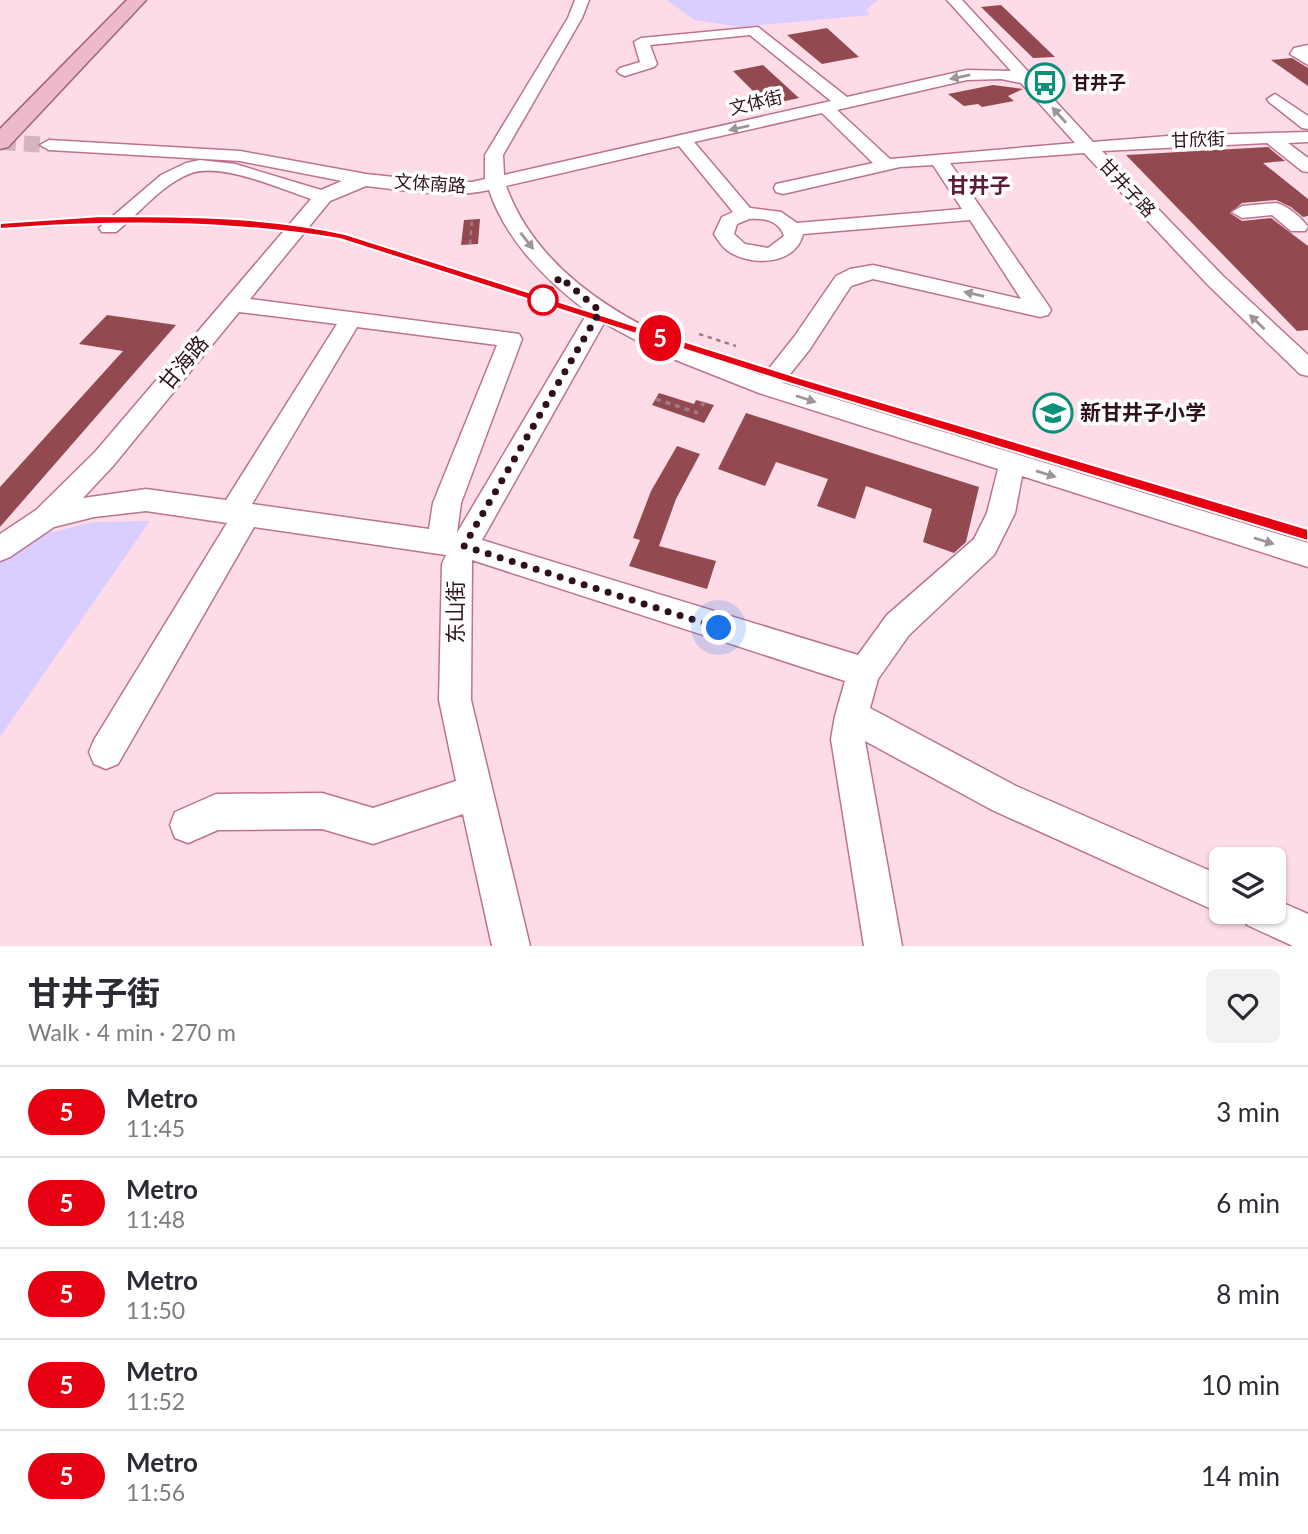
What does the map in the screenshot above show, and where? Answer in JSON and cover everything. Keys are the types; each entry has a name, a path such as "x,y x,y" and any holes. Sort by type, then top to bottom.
{"main road":[{"path":"0,120 124,0"},
{"path":"0,142 137,0"}],"street":[{"path":"583,0 576,18 494,155 491,170 494,182 517,228 541,258 600,311 662,344 767,387 1308,555"},
{"name":"甘井子路","path":"954,0 1089,147 1260,326 1308,368"},
{"path":"625,71 649,64 641,42 753,30 845,104"},
{"path":"1308,49 1299,51 1298,54 1308,60"},
{"path":"989,73 1004,64 1002,52"},
{"name":"文体街","path":"494,182 967,75 989,73 1028,80"},
{"path":"1275,99 1308,124"},
{"path":"826,108 885,164"},
{"name":"甘欣街","path":"783,188 885,164 1168,141 1308,137"},
{"path":"1271,138 1308,167"},
{"path":"684,141 745,214"},
{"name":"文体南路","path":"49,145 240,156 366,180 440,188 472,188 494,182"},
{"path":"767,387 802,343 843,281 857,274 873,272 1040,310 937,159"},
{"path":"109,228 174,175 188,167 240,170 323,197"},
{"name":"甘海路","path":"0,550 46,518 104,459 323,197 342,187 366,180"},
{"path":"1242,212 1276,209 1305,229"},
{"path":"745,214 768,214 787,223 792,229 794,236 785,249 764,254 742,251 727,240 724,234 729,221 745,214"},
{"path":"792,229 977,214"},
{"path":"233,304 511,339 447,503 452,545"},
{"name":"东山街","path":"511,946 455,700 456,564 452,545 600,311"},
{"path":"106,752 351,319"},
{"path":"883,946 848,740 851,716 864,672 898,625 984,547 1001,513 1012,463"},
{"path":"46,518 94,506 146,499 452,545 864,672"},
{"path":"851,716 1004,798 1209,889"},
{"path":"188,825 216,811 322,811 373,826 476,792"},
{"path":"1286,923 1308,933"}],"path":[{"path":"470,244 472,219"},
{"path":"699,334 736,346"},
{"path":"656,399 698,413"}],"shaded area":[{"path":"667,0 878,0 866,10 870,15 740,27 694,20"},
{"path":"150,521 0,737 0,562 45,534 93,522"}],"building":[{"path":"1001,5 1055,57 1033,58 981,7"},
{"path":"827,28 859,57 822,64 787,35"},
{"path":"1292,58 1308,68 1308,86 1271,60"},
{"path":"763,65 799,98 767,105 733,71"},
{"path":"993,85 1023,89 1008,96 1014,101 982,107 978,104 964,106 948,94"},
{"path":"1268,147 1285,161 1263,163 1308,199 1308,216 1303,217 1276,200 1242,203 1230,213 1242,221 1271,218 1308,246 1308,330 1297,331 1126,155"},
{"path":"480,219 478,244 461,245 464,220"},
{"path":"107,315 176,325 0,527 0,487 123,351 79,344"},
{"path":"659,393 694,404 696,400 714,405 704,423 652,405"},
{"path":"746,413 979,487 966,542 954,553 923,542 932,509 866,486 855,519 817,506 828,479 776,462 765,486 718,469"},
{"path":"677,446 700,454 676,499 659,546 716,561 707,589 629,566 640,540 633,538 651,491"}],"tunnel":[{"path":"0,142 49,145"}],"metro line":[{"name":"5","path":"0,226 101,219 182,219 282,226 342,236 796,381 1308,535"}],"place":[{"name":"甘井子","path":"1045,83"},
{"name":"新甘井子小学","path":"1053,413"}],"district":[{"name":"甘井子","path":"979,186"}],"route":[{"path":"543,300 560,277 600,311 464,546 719,628"}]}
